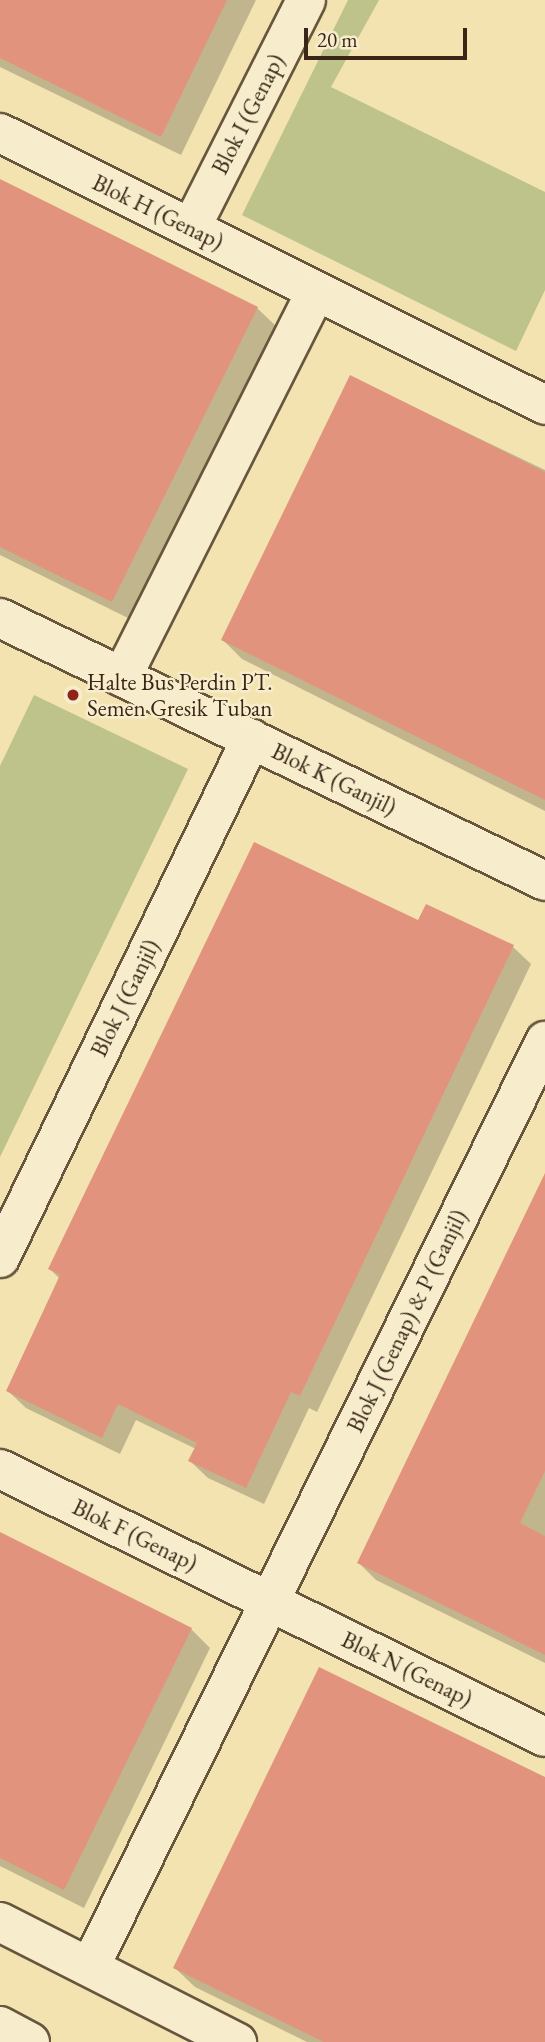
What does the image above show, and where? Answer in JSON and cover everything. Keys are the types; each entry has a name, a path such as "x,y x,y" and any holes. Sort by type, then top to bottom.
{"street":[{"name":"Blok I (Genap)","path":"191,228 306,0"},
{"name":"Blok H (Genap)","path":"0,134 545,405"},
{"path":"122,677 316,290"},
{"name":"Blok K (Ganjil)","path":"3,628 122,677 545,881"},
{"name":"Blok J (Ganjil)","path":"0,1258 251,739"},
{"name":"Blok J (Genap) & P (Ganjil)","path":"90,1967 545,1041"},
{"name":"Blok F (Genap)","path":"0,1469 270,1601"},
{"name":"Blok N (Genap)","path":"270,1601 545,1737"},
{"path":"0,1922 237,2042"},
{"path":"0,2026 30,2042"}],"green space":[{"path":"348,0 379,0 331,87 545,192 545,290 516,351 242,215"},
{"path":"34,695 188,769 0,1157 0,766"}],"building":[{"path":"0,0 227,0 161,137 0,58"},
{"path":"0,179 258,307 112,602 0,547"},
{"path":"350,375 545,472 545,800 221,640"},
{"path":"254,842 418,920 426,904 514,945 300,1396 291,1392 246,1488 188,1461 197,1443 118,1404 102,1438 6,1391 60,1275 48,1269"},
{"path":"545,1173 545,1471 520,1523 545,1536 545,1655 357,1563"},
{"path":"0,1532 192,1628 64,1890 0,1858"},
{"path":"319,1667 545,1777 545,2042 324,2042 173,1968"}],"place":[{"name":"Halte Bus Perdin PT. Semen Gresik Tuban","path":"73,695"}]}
